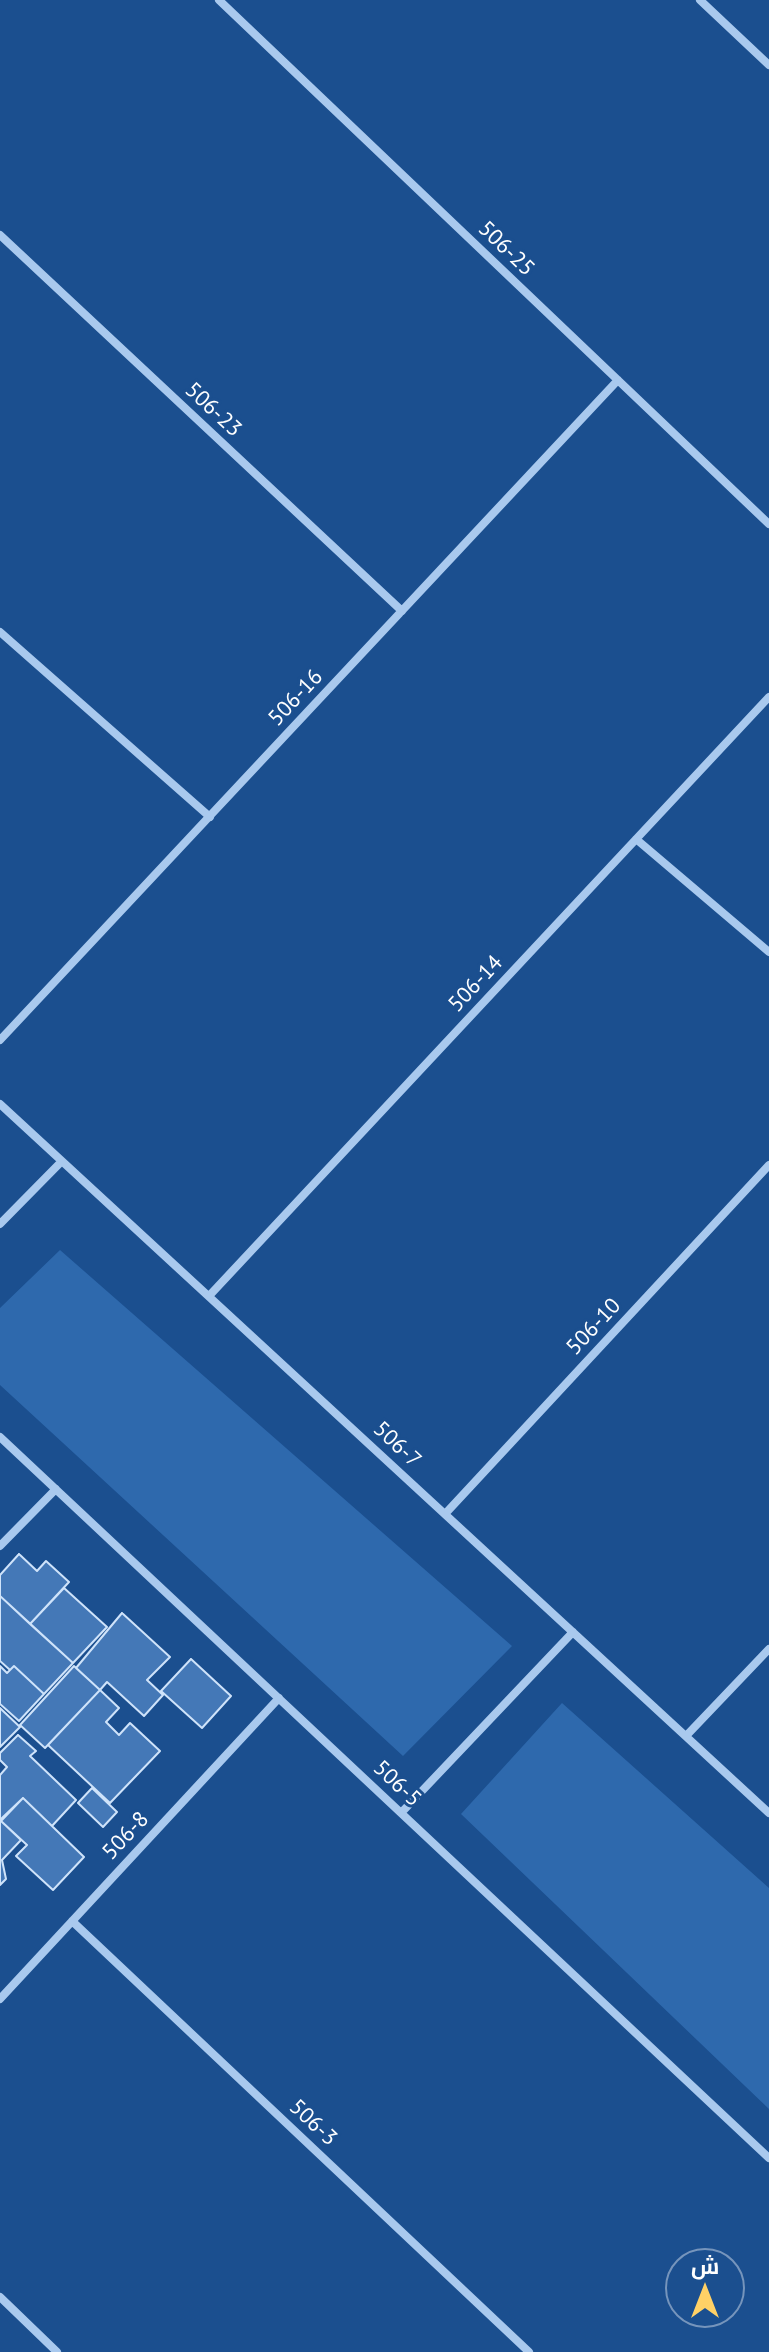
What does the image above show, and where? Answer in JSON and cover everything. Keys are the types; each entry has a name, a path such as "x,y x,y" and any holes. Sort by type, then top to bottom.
{"street":[{"name":"506-25","path":"219,0 769,524"},
{"path":"700,0 769,65"},
{"name":"506-23","path":"0,235 402,611"},
{"name":"506-16","path":"0,1040 618,380"},
{"path":"0,632 210,817"},
{"name":"506-14","path":"209,1296 769,697"},
{"path":"636,839 769,952"},
{"name":"506-7","path":"0,1104 769,1813"},
{"path":"0,1224 62,1161"},
{"name":"506-10","path":"445,1514 769,1165"},
{"name":"506-5","path":"0,1437 769,2158"},
{"path":"0,1546 56,1489"},
{"path":"401,1813 573,1632"},
{"path":"686,1736 769,1649"},
{"name":"506-8","path":"0,1999 279,1698"},
{"name":"506-3","path":"72,1921 529,2352"},
{"path":"0,2297 57,2352"}],"shaded area":[{"path":"60,1250 512,1646 403,1756 0,1385 0,1308"},
{"path":"562,1703 769,1888 769,2109 461,1814"}],"building":[{"path":"19,1554 37,1571 46,1561 69,1582 30,1624 0,1596 0,1575"},
{"path":"64,1588 107,1627 73,1663 30,1624"},
{"path":"0,1596 73,1663 44,1694 14,1666 10,1670 0,1661"},
{"path":"122,1613 170,1657 147,1680 163,1695 144,1716 107,1682 100,1690 76,1668"},
{"path":"191,1659 231,1696 202,1728 161,1691"},
{"path":"0,1666 7,1673 14,1666 44,1694 19,1721 0,1704"},
{"path":"74,1666 100,1690 45,1748 20,1725"},
{"path":"100,1690 119,1708 106,1722 119,1735 130,1723 160,1751 110,1803 48,1745"},
{"path":"0,1708 20,1727 0,1747"},
{"path":"18,1735 36,1751 30,1756 76,1800 52,1826 23,1798 0,1820 0,1775 7,1767 0,1760 0,1753"},
{"path":"92,1788 117,1812 103,1827 78,1803"},
{"path":"23,1798 84,1857 53,1890 16,1856 27,1845 1,1821"},
{"path":"0,1820 21,1840 2,1860 6,1879 0,1885"}]}
